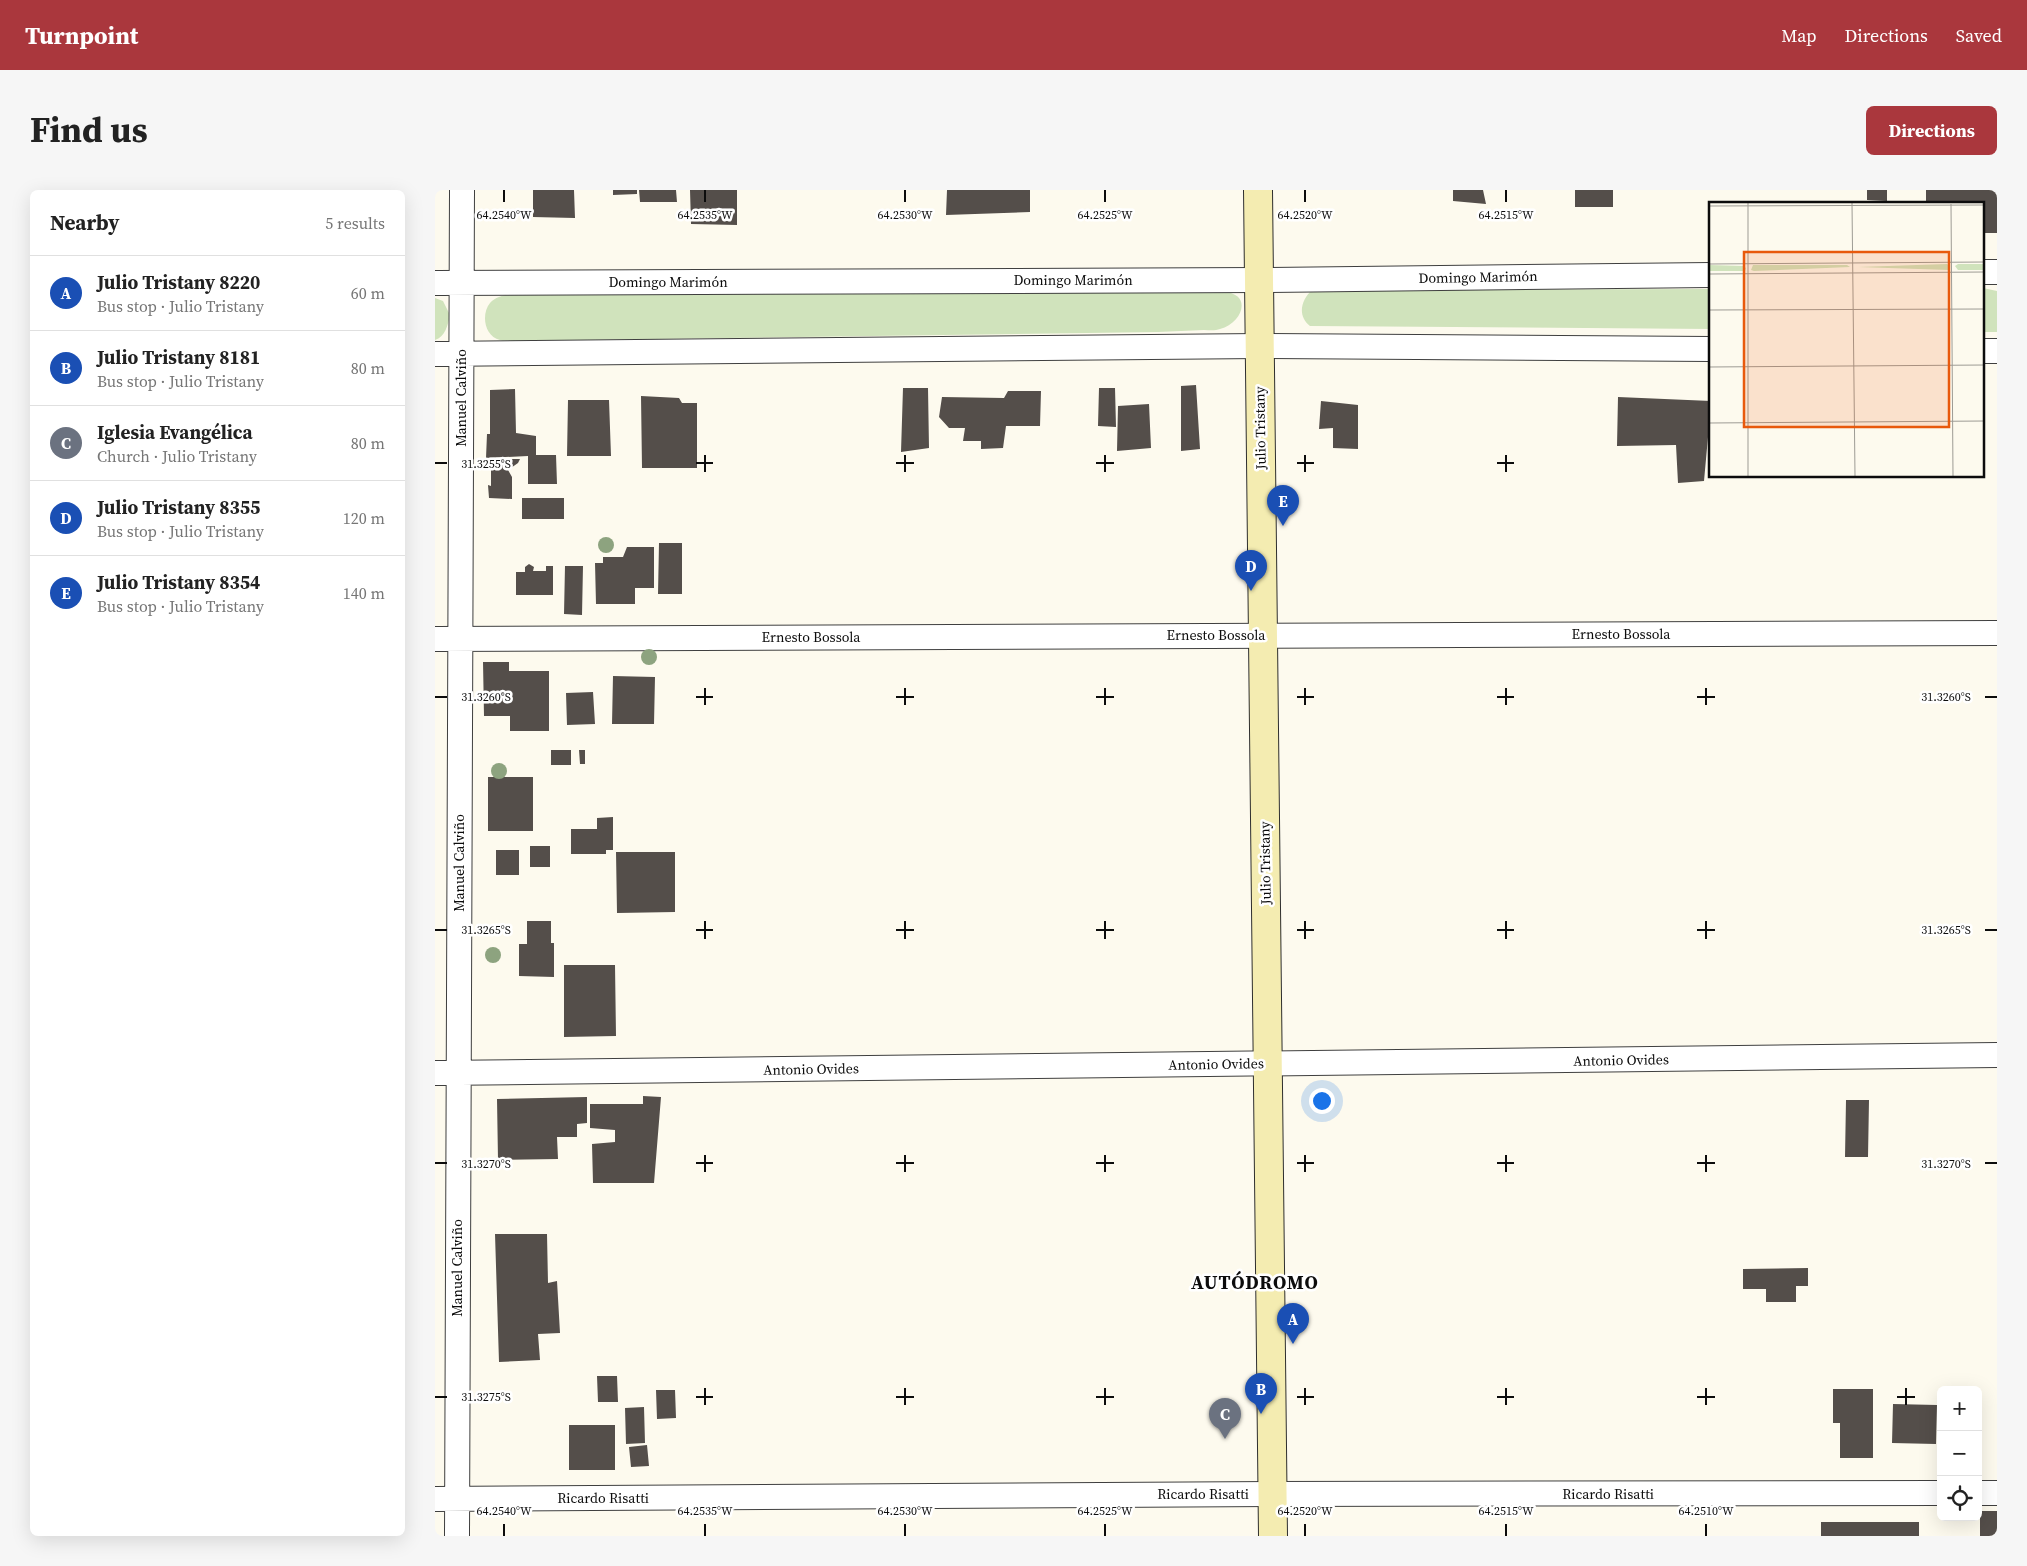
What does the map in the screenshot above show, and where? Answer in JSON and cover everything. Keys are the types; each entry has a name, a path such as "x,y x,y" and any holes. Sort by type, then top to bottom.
{"main road":[{"name":"Julio Tristany","path":"1258,190 1273,1536"}],"street":[{"name":"Manuel Calviño","path":"457,1536 446,1499 458,1073 462,190"},
{"name":"Domingo Marimón","path":"435,282 1259,280 1709,275"},
{"path":"435,354 1259,346 1709,349"},
{"name":"Ernesto Bossola","path":"435,638 1997,633"},
{"name":"Antonio Ovides","path":"435,1073 1997,1055"},
{"name":"Ricardo Risatti","path":"446,1499 1273,1494 1937,1493"},
{"path":"1982,1493 1997,1493"}],"green space":[{"path":"1985,288 1997,291 1997,332 1985,332"},
{"path":"1709,289 1709,329 1310,326 1303,318 1302,308 1305,298 1312,290"},
{"path":"1223,292 1238,297 1241,309 1234,321 1218,330 512,341 501,340 490,334 485,318 487,308 493,300 506,295 524,293"},
{"path":"435,298 443,301 450,315 444,333 435,340"}],"building":[{"path":"533,190 574,190 575,218 533,217"},
{"path":"613,190 637,190 637,194 613,195"},
{"path":"639,190 676,190 677,202 640,202"},
{"path":"690,190 737,190 737,225 691,224"},
{"path":"947,190 1030,190 1030,212 946,215"},
{"path":"1453,190 1483,190 1486,204 1453,201"},
{"path":"1575,190 1613,190 1613,207 1575,207"},
{"path":"1867,190 1887,190 1887,201 1867,200"},
{"path":"1926,190 1997,190 1997,233 1985,233 1985,202 1926,202"},
{"path":"1196,385 1200,449 1181,451 1181,386"},
{"path":"903,388 928,388 929,448 901,452"},
{"path":"1099,388 1115,388 1116,427 1098,426"},
{"path":"515,389 516,433 536,436 536,455 556,455 557,484 528,484 528,456 486,458 487,434 490,434 490,390"},
{"path":"1008,391 1041,391 1040,426 1006,426 1003,448 981,449 981,441 963,441 965,428 949,428 939,417 942,397 1004,398"},
{"path":"641,396 679,398 682,403 697,403 697,468 642,468"},
{"path":"1618,397 1709,401 1709,437 1704,481 1678,483 1676,445 1617,446"},
{"path":"568,400 609,400 611,456 567,456"},
{"path":"1321,401 1358,405 1358,449 1333,448 1333,428 1319,429"},
{"path":"1149,404 1151,448 1117,451 1118,406"},
{"path":"491,459 520,459 518,463 508,470 512,477 512,499 489,498 488,485 491,486"},
{"path":"522,498 564,498 564,519 522,519"},
{"path":"659,543 682,543 682,594 658,594"},
{"path":"627,547 654,547 654,588 635,588 635,604 596,604 595,563 603,563 603,557 623,557"},
{"path":"529,564 534,567 533,571 546,571 546,566 553,566 553,595 516,595 516,572 525,572 525,567"},
{"path":"565,566 583,566 582,615 564,614"},
{"path":"483,662 509,662 509,671 549,671 549,731 510,731 510,716 484,716"},
{"path":"613,676 655,677 654,724 612,724"},
{"path":"593,692 595,724 567,725 566,693"},
{"path":"551,750 571,750 571,765 551,765"},
{"path":"579,750 585,750 585,764 580,764"},
{"path":"488,777 533,777 533,831 488,831"},
{"path":"613,817 613,850 606,850 606,854 571,854 571,829 597,829 597,818"},
{"path":"530,846 550,846 550,867 530,867"},
{"path":"496,850 519,850 519,875 496,875"},
{"path":"616,852 675,852 675,912 617,913"},
{"path":"527,921 551,921 551,943 554,943 554,977 519,976 519,944 527,944"},
{"path":"564,965 615,965 616,1036 564,1037"},
{"path":"643,1096 661,1097 654,1183 593,1183 592,1144 615,1142 615,1130 590,1128 590,1104 643,1104"},
{"path":"587,1097 587,1123 577,1124 577,1137 557,1137 558,1159 498,1160 497,1099"},
{"path":"1846,1100 1869,1100 1868,1157 1845,1157"},
{"path":"495,1234 547,1234 548,1283 557,1281 560,1333 538,1334 540,1360 499,1362"},
{"path":"1808,1268 1808,1286 1796,1286 1796,1302 1766,1302 1766,1289 1743,1289 1743,1269"},
{"path":"597,1376 617,1376 618,1402 598,1402"},
{"path":"1833,1389 1873,1389 1873,1458 1840,1458 1840,1423 1833,1423"},
{"path":"656,1390 675,1390 676,1418 657,1419"},
{"path":"1893,1404 1937,1405 1936,1444 1892,1443"},
{"path":"644,1407 645,1443 626,1444 625,1408"},
{"path":"569,1425 615,1425 615,1470 569,1470"},
{"path":"647,1445 649,1466 631,1467 629,1447"},
{"path":"1982,1511 1997,1511 1997,1536 1980,1536"},
{"path":"1821,1522 1919,1522 1919,1536 1821,1536"}],"place":[{"name":"Julio Tristany 8354","path":"1283,526"},
{"name":"Julio Tristany 8355","path":"1251,591"},
{"name":"Julio Tristany 8220","path":"1293,1344"},
{"name":"Julio Tristany 8181","path":"1261,1414"},
{"name":"Iglesia Evangélica","path":"1225,1439"}],"district":[{"name":"AUTÓDROMO","path":"1255,1282"}]}
